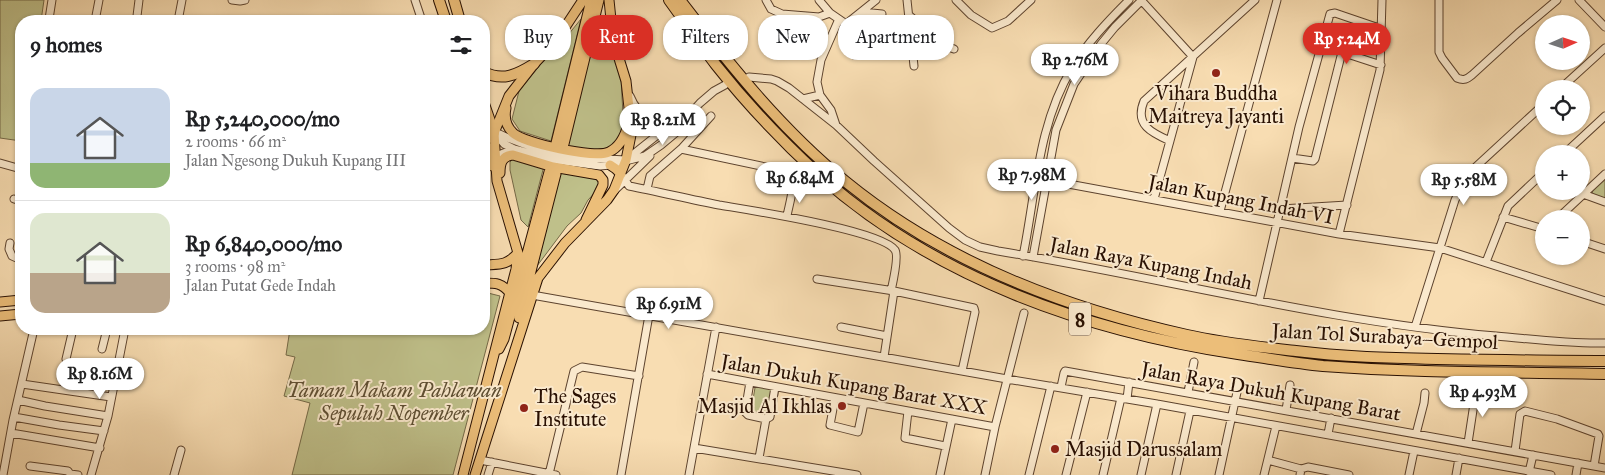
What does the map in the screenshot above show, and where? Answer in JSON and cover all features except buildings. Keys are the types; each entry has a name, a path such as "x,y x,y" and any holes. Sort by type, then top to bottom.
{"highway":[{"path":"439,0 444,15"},
{"path":"454,0 458,15"},
{"name":"Jalan Tol Surabaya–Gempol","path":"669,0 715,64 735,88 784,142 820,175 852,202 912,244 941,260 1022,298 1070,316 1127,332 1190,347 1277,360 1365,369 1605,374"},
{"name":"Jalan Tol Surabaya–Gempol","path":"680,0 706,34 766,104 798,138 847,183 907,226 940,245 980,267 1047,295 1093,311 1184,334 1298,351 1407,358 1605,361"},
{"path":"490,74 507,77 517,74 534,64"},
{"path":"490,121 494,133"}],"main road":[{"path":"497,181 494,133 512,90 556,41 583,0"},
{"path":"591,0 560,143 599,0"},
{"path":"475,475 538,278 544,268 584,223 602,207 624,177 631,135 630,117 626,81 612,39 609,0"},
{"path":"512,90 505,111 509,129 527,140 558,148 590,154 608,153 617,147 624,137 630,117"},
{"path":"503,199 500,166 502,160 509,155 513,154 553,167 594,174 601,177 603,185 584,223"},
{"path":"463,475 495,358 518,253 490,158"},
{"path":"610,165 616,168 624,177"},
{"path":"495,358 504,339 552,173 516,330 511,360"},
{"path":"490,265 510,262 518,253"},
{"path":"490,283 498,283 504,286 510,293"},
{"path":"0,302 15,301"},
{"path":"0,316 15,315"}],"street":[{"path":"49,15 52,0"},
{"path":"96,15 98,0"},
{"path":"137,15 139,0"},
{"path":"179,15 182,0"},
{"path":"232,0 240,2 245,0"},
{"path":"414,0 420,15"},
{"path":"766,0 770,9 782,14 819,17 830,12"},
{"path":"819,0 838,19 823,53 816,82 820,95 831,110 836,125"},
{"path":"858,15 877,0"},
{"path":"907,0 909,15"},
{"path":"956,0 971,15 994,28 1010,19 1031,0"},
{"path":"1023,256 1036,178 1049,119 1068,75 1086,48 1128,0"},
{"path":"1033,257 1056,130 1076,80 1115,26 1142,0 1193,57"},
{"path":"1170,141 1148,130 1141,116 1142,106 1147,98 1255,0"},
{"path":"1220,211 1277,0"},
{"path":"1339,234 1381,65 1382,0"},
{"path":"1439,0 1438,46 1442,58 1457,78 1461,80 1465,80 1480,69 1557,0"},
{"path":"1579,0 1605,26"},
{"path":"862,12 882,14"},
{"path":"1260,301 1292,158 1320,45 1330,14 1332,12 1382,30"},
{"path":"1320,45 1381,65"},
{"path":"1570,80 1605,48"},
{"path":"1292,158 1313,161 1315,159 1342,52"},
{"path":"1154,199 1193,57"},
{"path":"914,60 914,66"},
{"path":"1068,75 1076,80"},
{"name":"Jalan Raya Kupang Indah","path":"749,77 761,77 777,81 803,99 836,125 881,168 965,240 980,247 998,252 1033,257 1260,301 1415,327 1539,341 1605,343"},
{"path":"626,81 632,102 644,115 658,120 690,114"},
{"path":"725,85 714,91 690,114 685,125 624,177 629,186 719,205 787,216 864,234 887,243 897,255 884,356"},
{"path":"803,99 820,95"},
{"path":"1415,327 1455,200 1468,174 1535,112"},
{"path":"647,189 650,176 681,149 710,116"},
{"path":"1574,145 1605,116"},
{"path":"494,133 556,154 586,159 626,160 680,117"},
{"path":"490,130 504,144 514,149 561,161 595,166 610,165 645,156 661,145"},
{"path":"495,159 501,154 514,149"},
{"path":"681,149 789,172 792,177 792,187 787,216"},
{"path":"0,163 15,167"},
{"path":"1590,188 1605,174"},
{"name":"Jalan Kupang Indah VI","path":"1036,178 1339,234 1440,248 1605,301"},
{"path":"1486,262 1503,217 1513,200 1535,180"},
{"path":"1590,197 1605,202"},
{"path":"1566,210 1577,200"},
{"path":"1281,209 1347,205"},
{"path":"1503,217 1535,226"},
{"path":"10,243 9,249 12,256 15,257"},
{"path":"1590,244 1605,250"},
{"path":"817,279 893,291 974,308 975,312 962,371"},
{"name":"Jalan Raya Dukuh Kupang Barat","path":"532,295 1328,434 1551,475"},
{"path":"985,475 995,427 1024,313"},
{"path":"621,475 649,315"},
{"path":"841,326 887,336"},
{"path":"689,475 716,327"},
{"path":"3,475 33,335"},
{"path":"66,359 72,335"},
{"path":"102,349 106,335"},
{"path":"91,475 108,416 124,335"},
{"path":"1188,392 1194,362"},
{"path":"480,460 552,474 574,371 582,367 638,376"},
{"name":"Jalan Raya Dukuh Kupang Barat","path":"1061,387 1066,371 1605,468"},
{"name":"Jalan Dukuh Kupang Barat XXX","path":"707,374 995,427"},
{"path":"115,379 134,382"},
{"path":"750,382 745,412 748,415 766,420"},
{"path":"1103,475 1129,382"},
{"path":"1219,475 1239,383"},
{"path":"22,384 111,397"},
{"path":"1286,410 1290,385"},
{"path":"1029,475 1051,386"},
{"path":"759,458 766,420 770,417 775,387"},
{"path":"1066,475 1087,392"},
{"path":"1416,434 1425,393"},
{"path":"1468,443 1475,397"},
{"path":"835,398 830,426 858,432 864,403"},
{"path":"18,400 108,416"},
{"path":"1141,475 1157,404"},
{"path":"908,411 905,438 945,446"},
{"path":"1176,475 1190,411"},
{"path":"1515,452 1520,414 1525,411 1557,419 1598,434 1594,466"},
{"path":"14,417 104,431"},
{"path":"1328,434 1331,418"},
{"path":"940,475 952,419"},
{"path":"1264,475 1276,426"},
{"path":"11,433 100,448"},
{"path":"694,448 857,475"},
{"path":"174,475 181,450"},
{"path":"1409,475 1414,451"},
{"path":"1530,472 1533,455"},
{"path":"1456,475 1459,458"},
{"path":"1268,460 1303,470 1349,475"},
{"path":"488,475 492,462"},
{"path":"1576,475 1578,463"},
{"path":"30,466 68,471 78,475"}],"green space":[{"path":"0,0 44,0 42,15 15,15 15,140 0,138"},
{"path":"581,19 571,60 571,31"},
{"path":"544,60 571,60 551,141 520,131 512,119 519,91"},
{"path":"588,60 615,60 621,79 624,132 611,149 590,150 567,146"},
{"path":"514,158 544,166 528,227 521,220 510,170 510,162"},
{"path":"561,170 599,176 602,185 588,200 581,213 567,226 537,266"},
{"path":"1605,177 1605,200 1593,196 1592,193 1596,185"},
{"name":"Taman Makam Pahlawan Sepuluh Nopember","path":"490,294 500,296 490,334"},
{"name":"Taman Makam Pahlawan Sepuluh Nopember","path":"289,335 490,335 453,475 292,475 310,403 284,396 295,357 286,355"},
{"path":"756,382 779,386 775,414 751,411"}],"place":[{"name":"Vihara Buddha Maitreya Jayanti","path":"1216,73"},
{"name":"Masjid Al Ikhlas","path":"842,406"},
{"name":"The Sages Institute","path":"524,408"},
{"name":"Masjid Darussalam","path":"1055,449"}]}
